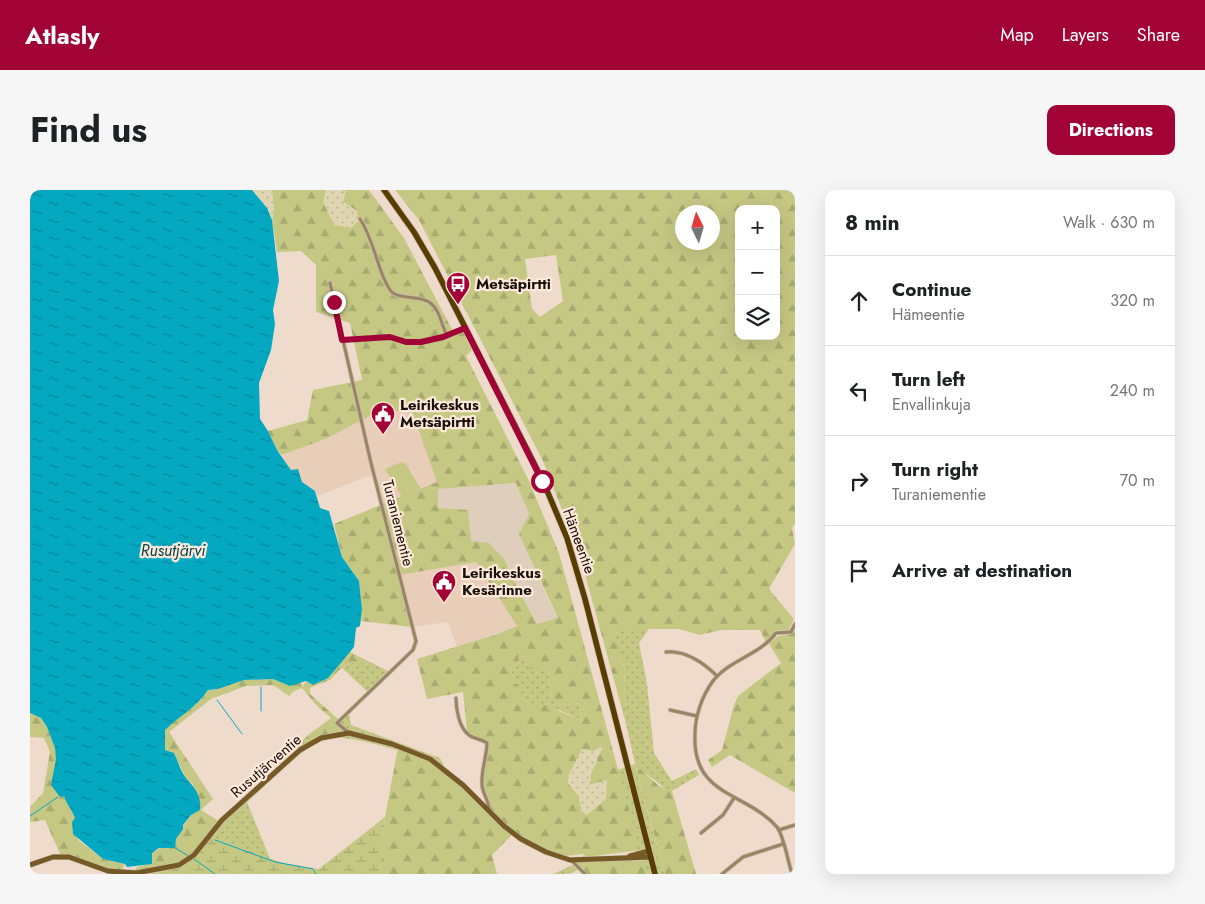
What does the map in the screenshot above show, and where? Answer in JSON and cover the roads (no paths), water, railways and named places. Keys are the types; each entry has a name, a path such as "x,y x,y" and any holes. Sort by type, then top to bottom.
{"main road":[{"name":"Hämeentie","path":"384,190 414,232 465,328 542,481 566,538 582,587 655,874"},
{"name":"Rusutjärventie","path":"30,865 53,858 69,857 108,871 136,873 179,865 194,855 222,820 300,750 321,738 349,733 385,742 430,759 463,785 521,839 546,852 570,860 650,854"}],"street":[{"path":"360,219 374,246 388,288 392,293 429,302 436,308 447,335"},
{"name":"Turaniementie","path":"330,283 342,340 416,641 413,650 337,723 349,733"},
{"path":"342,340 390,337 414,342 447,335 465,328"},
{"path":"792,874 779,830 763,815 718,789 699,766 694,745 697,716 706,692 717,676 767,643 776,633 791,632 795,624"},
{"path":"666,652 675,651 690,657 717,676"},
{"path":"456,698 456,710 465,731 473,738 487,742 482,785 484,795 490,804 489,811"},
{"path":"670,710 697,716"},
{"path":"701,833 724,815 734,798"},
{"path":"779,830 795,825"},
{"path":"722,874 746,856 783,844"},
{"path":"570,860 585,874"}],"water":[{"name":"Rusutjärvi","path":"30,190 252,190 267,208 272,220 279,281 273,310 275,324 271,350 259,383 260,419 277,450 291,470 298,469 302,482 315,491 320,508 329,511 342,557 359,581 362,609 360,626 356,628 354,647 328,678 313,685 306,681 290,686 273,679 244,680 218,689 208,690 199,701 165,730 165,750 174,753 184,776 197,792 200,800 200,810 191,815 183,825 183,829 176,839 175,848 159,848 152,853 152,864 127,867 125,864 103,859 73,834 72,822 75,818 74,815 64,796 60,797 51,785 56,759 55,748 47,727 41,718 30,713"}],"waterway":[{"path":"261,687 261,711"},
{"path":"217,700 242,734"},
{"path":"30,816 58,797"},
{"path":"215,840 275,862 313,869 316,874"},
{"path":"175,848 187,855"},
{"path":"194,859 215,874"}],"place":[{"name":"Metsäpirtti","path":"458,305"},
{"name":"Leirikeskus Metsäpirtti","path":"383,435"},
{"name":"Leirikeskus Kesärinne","path":"444,603"}]}
